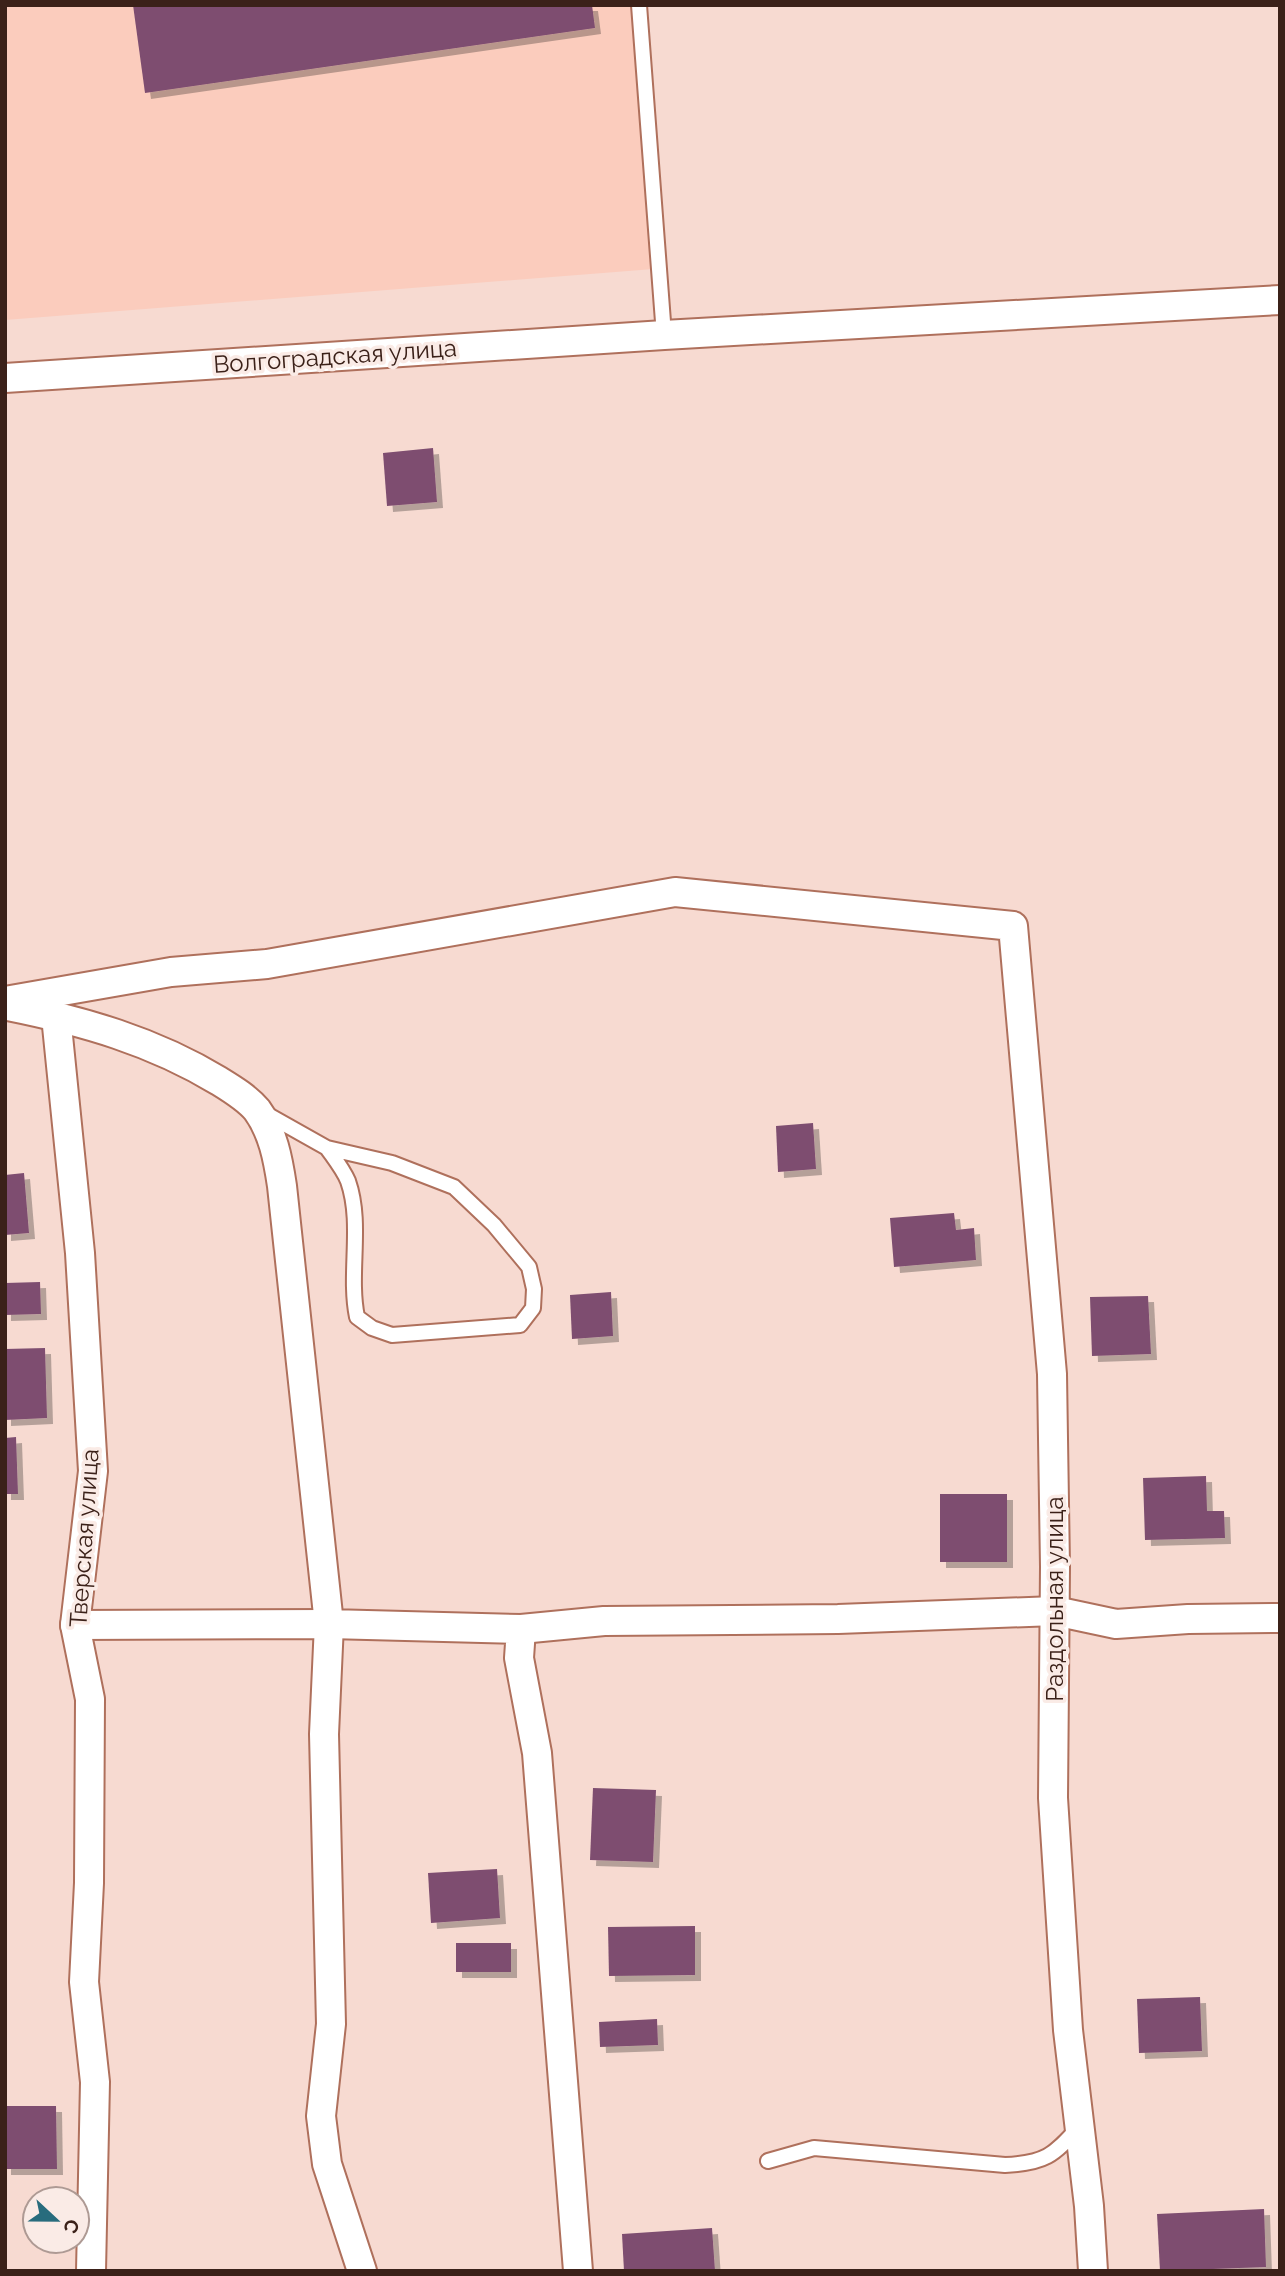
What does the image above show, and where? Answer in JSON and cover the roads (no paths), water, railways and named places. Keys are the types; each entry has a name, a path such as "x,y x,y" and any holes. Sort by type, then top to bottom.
{"street":[{"name":"Волгоградская улица","path":"5,378 664,335 1280,300"},
{"name":"Раздольная улица","path":"5,1003 171,972 267,964 675,892 1013,926 1052,1374 1055,1611 1053,1798 1068,2030 1093,2271"},
{"path":"5,1003 155,1046 209,1075 256,1109 268,1129 282,1186 329,1625 324,1748 331,2024 321,2116 327,2164 362,2271"},
{"name":"Тверская улица","path":"56,1016 79,1253 93,1471 75,1625 90,1699 89,1883 84,1982 95,2082 91,2271"},
{"path":"75,1625 329,1625 521,1629 604,1621 838,1619 1055,1611 1116,1624 1188,1619 1280,1618"},
{"path":"521,1629 519,1658 537,1754 578,2271"}],"lane":[{"path":"639,5 664,335"},
{"path":"256,1109 327,1148 392,1164 454,1187 472,1203 529,1267 534,1289 533,1308 520,1325 392,1335 372,1328 357,1317 352,1292 352,1198 347,1178 327,1148"},
{"path":"768,2161 814,2148 1005,2165 1035,2163 1060,2148 1079,2127"}]}
